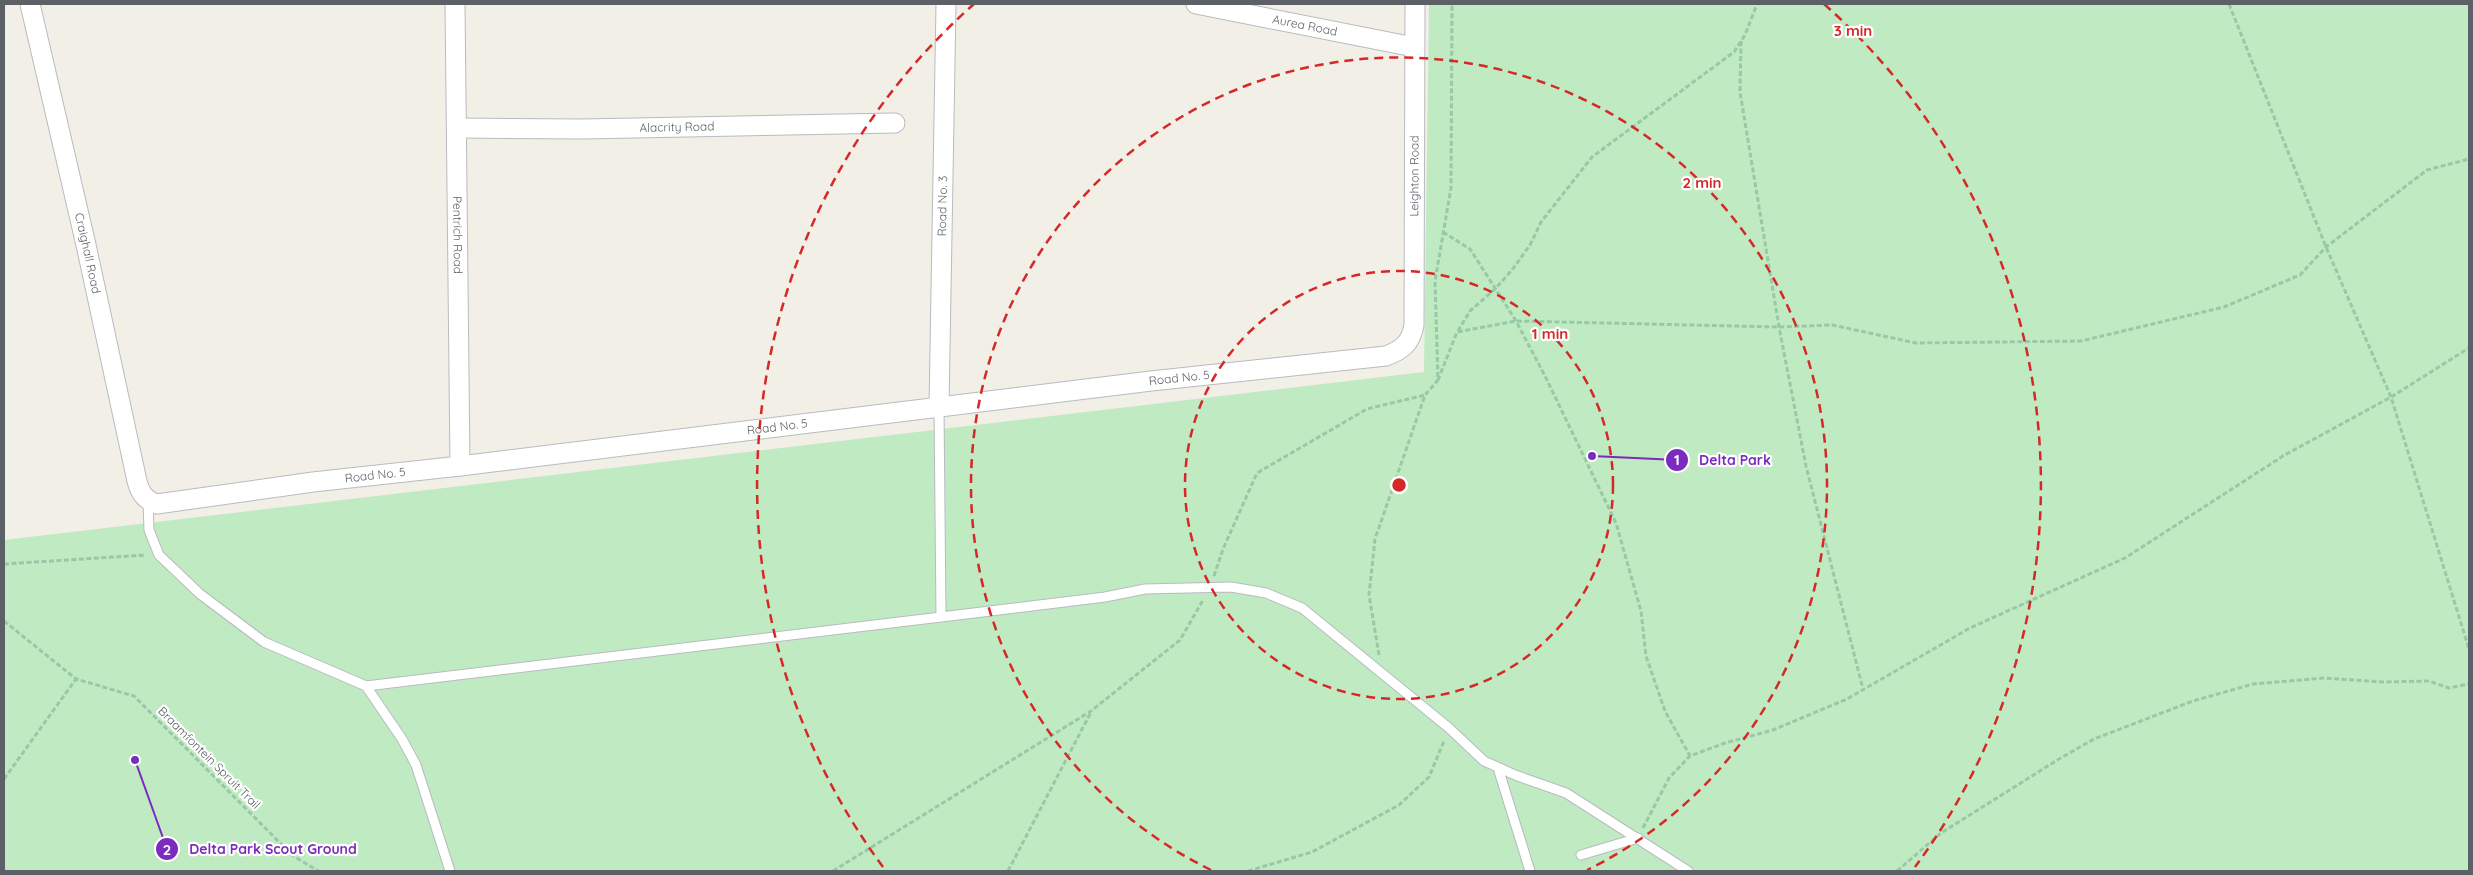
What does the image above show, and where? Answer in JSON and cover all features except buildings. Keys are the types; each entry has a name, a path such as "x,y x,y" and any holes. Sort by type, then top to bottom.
{"street":[{"name":"Craighall Road","path":"30,4 86,246 137,481 142,495 148,501"},
{"name":"Pentrich Road","path":"455,4 458,128 460,466"},
{"name":"Road No. 3","path":"939,407 946,4"},
{"name":"Aurea Road","path":"1196,4 1414,48"},
{"name":"Leighton Road","path":"1405,346 1412,334 1415,314 1414,4"},
{"name":"Alacrity Road","path":"458,128 583,129 896,123"},
{"name":"Road No. 5","path":"148,501 157,504 295,485 1151,381 1379,357 1393,353 1405,346"}],"lane":[{"path":"939,407 942,617"},
{"path":"148,501 149,530 159,555 200,594 264,642 366,686 1105,597 1145,589 1231,587 1266,593 1302,608 1449,728 1484,761 1566,793 1688,871"},
{"path":"366,686 402,739 416,765 450,871"},
{"path":"1498,768 1530,871"},
{"path":"1581,854 1638,838"}],"path":[{"path":"1438,380 1457,332 1470,311 1495,289 1530,245 1542,222 1592,157 1734,52 1741,41 1757,4"},
{"path":"2229,4 2326,247 2390,397 2469,649"},
{"path":"1741,41 1740,92 1779,327 1806,466 1864,689"},
{"path":"1457,332 1516,322 1779,327 1832,325 1916,343 2081,341 2224,307 2300,275 2326,247 2427,170 2469,159"},
{"path":"1443,232 1470,249 1516,322 1545,376 1616,523 1641,610 1646,656 1665,711 1690,756"},
{"path":"1638,838 1669,778 1690,756 1725,742 1773,730 1847,699 1970,628 2126,558 2282,456 2390,397 2469,348"},
{"path":"833,871 1092,711 1180,640 1210,587 1223,549 1257,473 1367,409 1425,395"},
{"path":"4,564 159,555"},
{"name":"Braamfontein Spruit Trail","path":"4,621 76,679 134,696 292,855 318,871"},
{"path":"1897,871 1941,833 2059,759 2094,739 2193,701 2253,684 2324,678 2383,682 2429,681 2449,688 2469,684"},
{"path":"4,779 76,679"},
{"path":"1008,871 1092,711"},
{"path":"1248,871 1312,852 1398,805 1429,777 1449,728"}],"green space":[{"path":"1429,4 2469,4 2469,871 4,871 4,540 1424,372"}],"place":[{"name":"Delta Park","path":"1592,456"},
{"name":"Delta Park Scout Ground","path":"135,760"}]}
